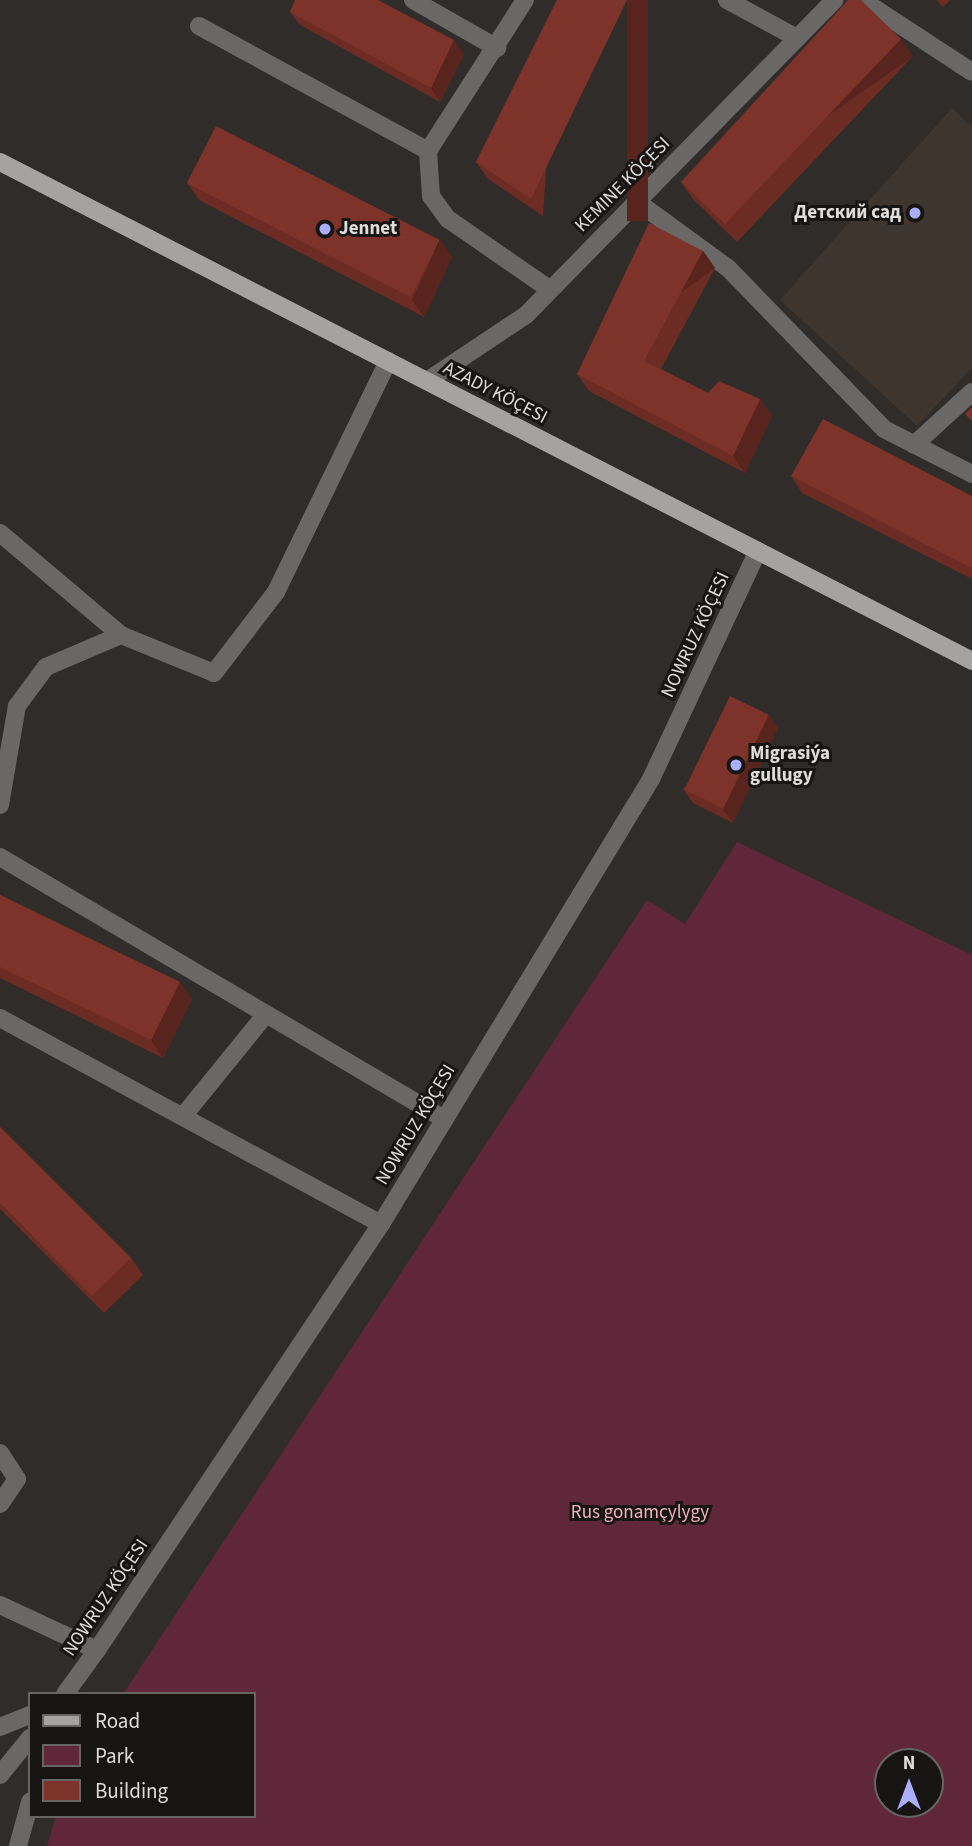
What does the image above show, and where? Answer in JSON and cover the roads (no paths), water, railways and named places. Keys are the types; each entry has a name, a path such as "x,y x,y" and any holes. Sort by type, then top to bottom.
{"main road":[{"name":"AZADY KÖÇESI","path":"0,162 972,661"}],"street":[{"path":"413,0 497,48"},
{"path":"525,0 497,48 428,151 431,196 447,219 549,289"},
{"path":"727,0 797,38"},
{"name":"KEMINE KÖÇESI","path":"427,381 526,315 835,0"},
{"path":"862,0 972,72"},
{"path":"199,26 428,151"},
{"path":"636,201 728,268 884,429 972,474"},
{"path":"0,533 121,635 214,673 276,592 388,361"},
{"path":"914,445 972,392"},
{"name":"NOWRUZ KÖÇESI","path":"66,1692 381,1224 651,779 758,551"},
{"path":"0,805 17,706 46,667 121,635"},
{"path":"0,857 444,1119"},
{"path":"184,1115 266,1014"},
{"path":"0,1018 184,1115 381,1224"},
{"path":"0,1453 17,1479 0,1504"},
{"path":"0,1605 97,1650"},
{"path":"0,1727 28,1716"},
{"path":"0,1775 28,1740"},
{"path":"18,1846 28,1809"}],"place":[{"name":"Детский сад","path":"915,213"},
{"name":"Jennet","path":"325,229"},
{"name":"Migrasiýa gullugy","path":"736,765"}],"park label":[{"name":"Rus gonamçylygy","path":"640,1513"}]}
